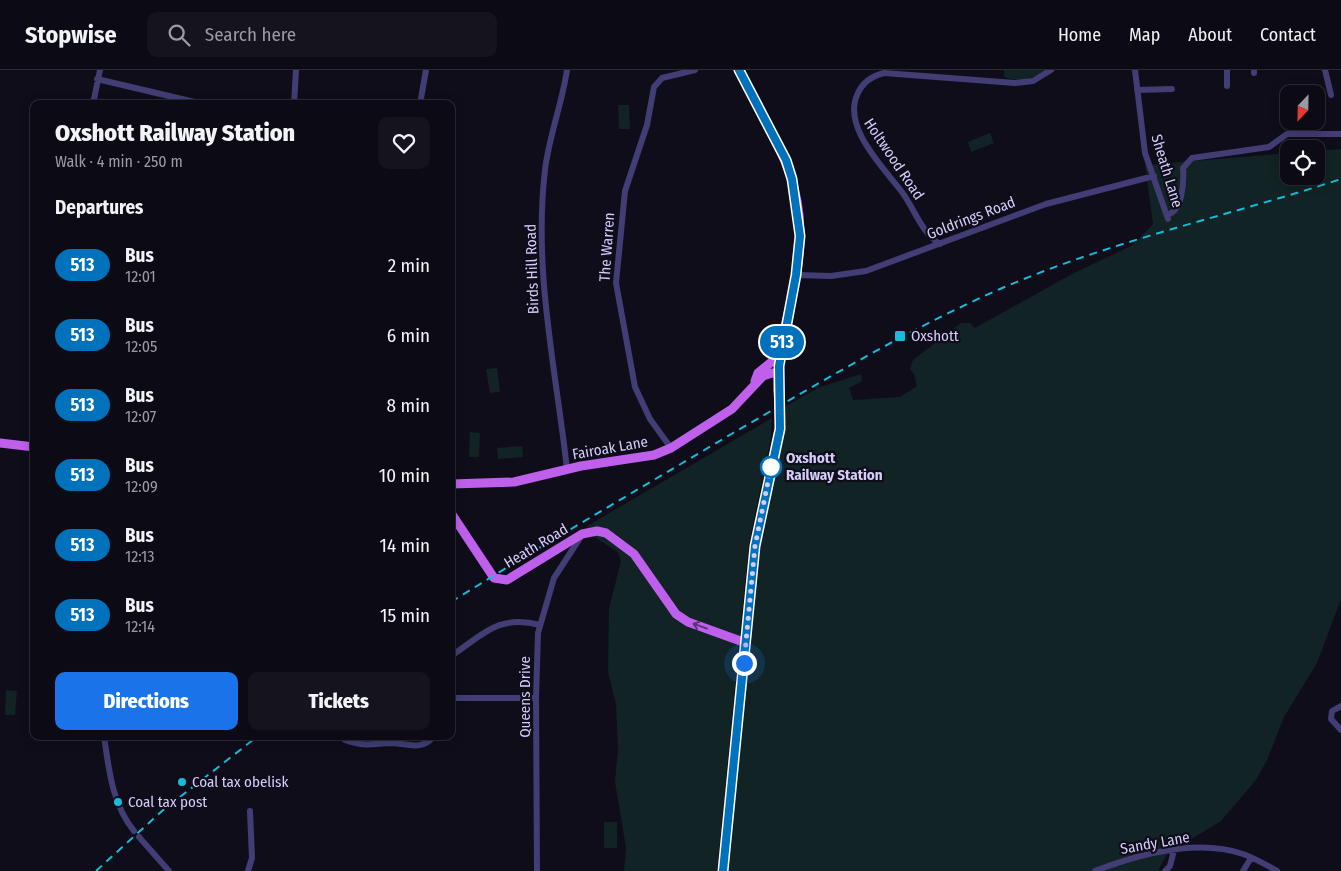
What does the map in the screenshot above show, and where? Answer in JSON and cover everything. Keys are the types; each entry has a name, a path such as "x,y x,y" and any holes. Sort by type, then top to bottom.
{"main road":[{"path":"723,871 755,546 780,426 778,374 780,354 796,275 800,236 792,179 786,160 739,70"},
{"path":"754,386 758,373 780,354"},
{"name":"Fairoak Lane","path":"455,484 514,482 567,469 654,455 671,448 732,409 768,374 778,374"},
{"path":"0,443 30,447"},
{"name":"Heath Road","path":"455,519 494,578 507,580 582,534 597,531 606,533 634,554 671,609 682,618 746,643"}],"street":[{"path":"93,100 100,70"},
{"path":"294,100 296,70"},
{"path":"421,100 426,70"},
{"name":"Birds Hill Road","path":"567,70 544,169 542,245 543,294 567,469"},
{"name":"The Warren","path":"671,448 650,419 635,387 616,283 625,190 647,125 654,87 662,78 695,70"},
{"name":"Holtwood Road","path":"940,244 926,233 914,211 862,137 854,121 852,112 856,97 865,82 875,76 892,73 1024,83 1041,78 1051,70"},
{"name":"Sheath Lane","path":"1135,70 1143,142 1168,217 1174,211 1184,188 1183,168 1192,158 1269,147 1287,134 1341,134"},
{"path":"1227,70 1228,86"},
{"path":"1326,70 1331,95"},
{"path":"97,79 186,100"},
{"path":"1137,90 1172,89"},
{"name":"Goldrings Road","path":"796,275 822,277 850,274 940,244 1046,204 1154,176"},
{"path":"922,250 926,233"},
{"name":"Queens Drive","path":"537,871 536,698 540,625 554,578 582,534"},
{"path":"455,654 467,647 482,632 495,625 522,621 540,625"},
{"path":"455,698 536,698"},
{"path":"1341,706 1332,711 1331,719 1341,730"},
{"path":"105,740 114,791 128,824 169,871"},
{"path":"344,740 361,746 395,744 416,747 429,740"},
{"path":"248,871 252,858 250,811"},
{"name":"Sandy Lane","path":"1095,871 1117,862 1174,850 1211,848 1241,853 1277,871"},
{"path":"1165,871 1173,860 1174,850"},
{"path":"1243,871 1251,858"}],"shaded area":[{"path":"1004,70 1046,70 1037,76 1009,79 1004,77"},
{"path":"618,105 629,105 630,129 619,129"},
{"path":"990,133 994,143 971,152 968,142"},
{"path":"1341,149 1341,599 1317,663 1284,717 1267,760 1256,780 1221,821 1167,854 1158,871 727,871 760,547 786,406 818,388 861,374 862,381 849,388 853,400 900,397 917,386 914,374 910,369 913,360 961,323 970,323 975,328 1072,274 1133,245 1153,224 1145,165 1280,154 1280,185 1325,185 1325,150"},
{"path":"497,368 500,392 490,393 486,369"},
{"path":"772,418 771,438 749,543 717,871 624,871 626,848 615,782 618,749 616,704 608,672 609,609 621,561 618,552 591,535 587,526"},
{"path":"470,432 480,433 479,457 469,457"},
{"path":"522,446 523,457 498,459 497,448"},
{"path":"6,690 17,691 15,715 5,715"},
{"path":"604,822 617,822 617,848 604,848"}],"railway":[{"path":"455,600 733,433 865,357 965,305 1042,272 1084,257 1341,179"},
{"path":"96,871 162,811 253,740"}],"bus line":[{"name":"513","path":"723,871 755,546 780,429 779,366 796,275 800,236 792,179 786,160 744,83 739,70"}],"place":[{"name":"Oxshott","path":"900,336"},
{"name":"Oxshott Railway Station","path":"771,467"},
{"name":"Coal tax obelisk","path":"182,782"},
{"name":"Coal tax post","path":"118,802"}],"route":[{"path":"744,663 755,546 771,467"}]}
